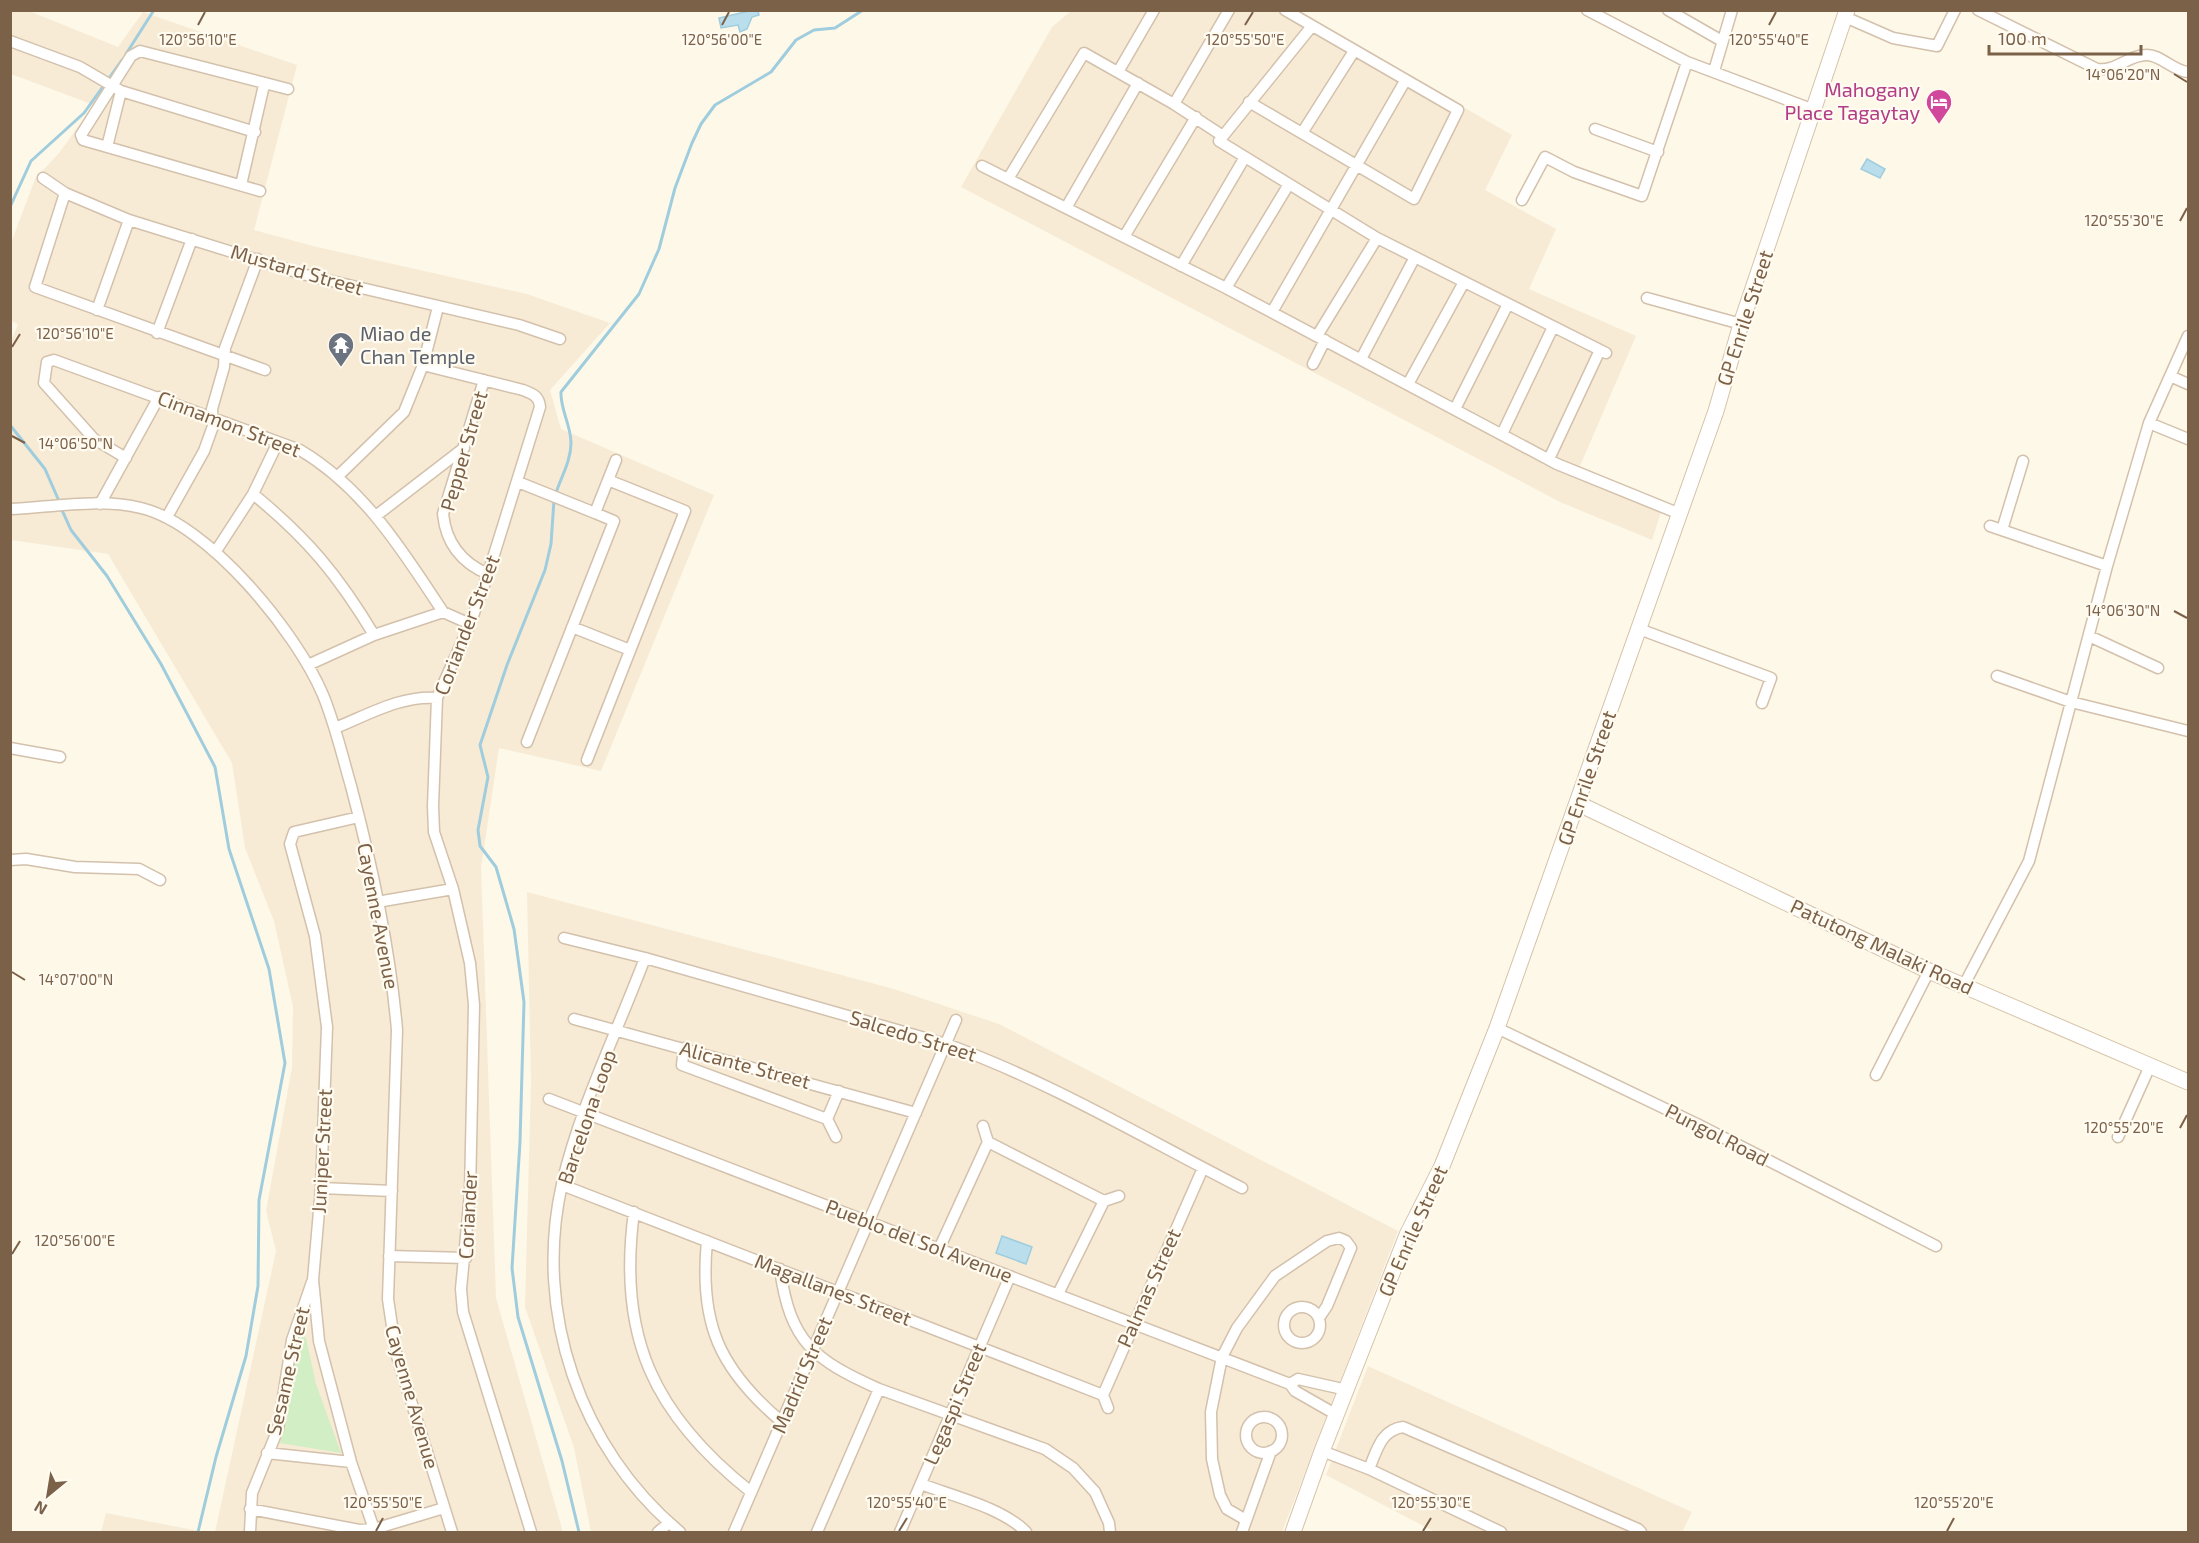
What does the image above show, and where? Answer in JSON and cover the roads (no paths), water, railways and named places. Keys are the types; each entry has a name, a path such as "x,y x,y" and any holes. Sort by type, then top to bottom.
{"street":[{"path":"1118,72 1154,10"},
{"path":"1174,104 1229,10"},
{"path":"1248,102 1414,199 1458,110 1285,10"},
{"path":"1587,10 1687,62 1815,110"},
{"path":"1668,10 1722,40"},
{"path":"1714,71 1732,10"},
{"path":"1846,14 1893,38 1937,46 1955,10"},
{"path":"1978,10 2097,69 2107,70 2140,55 2150,54 2179,71 2188,72"},
{"name":"GP Enrile Street","path":"1293,1533 1322,1451 1407,1236 1442,1167 1497,1028 1579,804 1716,411 1741,324 1846,14"},
{"path":"1311,26 1219,141 1377,238 1603,351 1549,459"},
{"path":"10,41 110,84 255,132"},
{"path":"260,191 83,140 81,135 110,84 131,56 140,51 264,85 288,89"},
{"path":"1302,133 1354,51"},
{"path":"1008,180 1084,53 1196,117 1223,136"},
{"path":"1522,200 1545,157 1574,172 1642,196 1687,62"},
{"path":"1272,312 1405,81"},
{"path":"1066,208 1138,83"},
{"path":"107,147 110,84"},
{"path":"241,184 255,132 264,85"},
{"path":"1124,237 1196,117"},
{"path":"1595,129 1658,152"},
{"path":"1181,266 1245,157"},
{"path":"982,166 1226,288 1549,459 1680,514"},
{"name":"Mustard Street","path":"43,178 65,193 129,220 192,240 306,275 519,325 560,339"},
{"path":"1226,288 1289,184"},
{"path":"65,193 35,287 157,333 266,370"},
{"path":"97,310 129,220"},
{"path":"1313,364 1321,338 1377,238"},
{"path":"157,333 192,240"},
{"path":"1361,359 1415,257"},
{"path":"166,517 204,451 213,426 212,409 226,357 225,348 258,259"},
{"path":"1408,384 1464,282"},
{"path":"1647,298 1741,324"},
{"path":"1455,409 1508,304"},
{"path":"337,477 404,412 423,365 438,307"},
{"path":"1502,434 1553,327"},
{"path":"1964,986 2029,861 2107,566 2149,423 2188,336"},
{"name":"Cinnamon Street","path":"126,458 94,439 44,382 47,362 54,360 300,450 337,477 377,515 443,612"},
{"path":"423,365 484,380"},
{"path":"2170,376 2188,384"},
{"name":"Coriander Street","path":"453,889 434,832 437,698 470,624 489,574 540,407 540,400 535,394 484,380"},
{"name":"Pepper Street","path":"484,380 443,514 452,545 459,555 489,574"},
{"path":"100,504 159,397"},
{"path":"2149,423 2187,435"},
{"path":"216,551 253,494 278,442"},
{"path":"377,515 464,448"},
{"path":"595,513 616,460"},
{"path":"2002,530 2023,461"},
{"path":"587,760 685,511 608,480"},
{"path":"518,482 614,521 527,742"},
{"path":"253,494 289,523 321,556 352,598 374,634"},
{"name":"Cayenne Avenue","path":"10,509 100,504 142,508 166,517 196,534 240,576 308,664 323,694 335,728 359,817 394,993 397,1030 389,1256 390,1326 396,1353 452,1533"},
{"path":"1990,526 2107,566"},
{"path":"308,664 374,634 443,612 470,624"},
{"path":"572,627 630,650"},
{"path":"1639,628 1770,678 1762,703"},
{"path":"2089,636 2158,668"},
{"path":"1997,676 2071,702 2188,731"},
{"path":"335,728 405,700 418,697 437,698"},
{"path":"10,748 60,757"},
{"name":"Patutong Malaki Road","path":"1579,804 1929,971 2188,1082"},
{"name":"Juniper Street","path":"359,817 303,829 290,837 315,936 327,1027 321,1188 313,1280 319,1341 351,1462 375,1531"},
{"path":"10,860 26,859 75,867 139,869 160,880"},
{"path":"377,902 453,889"},
{"name":"Coriander","path":"453,889 470,963 474,1005 466,1258 461,1289 469,1335 531,1533"},
{"name":"Salcedo Street","path":"564,938 645,958 946,1044 1047,1086 1242,1188"},
{"name":"Barcelona Loop","path":"645,958 585,1112 562,1185 554,1243 555,1301 568,1365 589,1419 621,1471 680,1533"},
{"path":"1876,1075 1929,971"},
{"name":"Alicante Street","path":"574,1019 916,1113"},
{"name":"Madrid Street","path":"734,1533 956,1020"},
{"name":"Pungol Road","path":"1497,1028 1697,1124 1936,1246"},
{"path":"684,1048 682,1065 827,1119 836,1137"},
{"path":"2118,1137 2150,1066"},
{"path":"827,1119 839,1091"},
{"name":"Pueblo del Sol Avenue","path":"549,1099 1290,1384 1294,1391 1337,1415"},
{"path":"939,1249 988,1142 983,1126"},
{"path":"988,1142 1104,1201"},
{"name":"Palmas Street","path":"1103,1395 1203,1168"},
{"name":"Magallanes Street","path":"562,1185 1103,1395"},
{"path":"321,1188 392,1191"},
{"path":"1058,1294 1104,1201 1119,1196"},
{"path":"634,1212 628,1255 630,1303 641,1350 660,1394 687,1434 721,1468 751,1492"},
{"path":"1246,1520 1227,1509 1220,1495 1212,1459 1211,1412 1222,1357 1237,1328 1275,1276 1328,1242 1339,1238 1346,1241 1351,1248 1327,1306 1318,1318"},
{"path":"707,1241 703,1280 710,1323 727,1364 754,1399 782,1422"},
{"path":"389,1256 466,1258"},
{"path":"780,1269 794,1324 812,1352 854,1378 879,1389 1045,1449 1073,1468 1095,1492 1109,1523 1110,1533"},
{"name":"Legaspi Street","path":"900,1533 1010,1276"},
{"name":"Sesame Street","path":"250,1533 250,1509 257,1476 278,1429 292,1340 313,1280"},
{"name":"Pueblo del Sol Avenue","path":"1290,1384 1298,1379 1347,1390"},
{"path":"817,1533 879,1389"},
{"path":"1103,1395 1108,1408"},
{"path":"1369,1468 1382,1438 1391,1429 1403,1427 1638,1529 1641,1533"},
{"path":"1242,1533 1271,1451"},
{"path":"1322,1451 1369,1468 1501,1533"},
{"path":"267,1453 351,1462"},
{"path":"921,1484 999,1514 1018,1524 1026,1533"},
{"path":"250,1509 375,1531 444,1508"},
{"path":"658,1533 669,1523"}],"water":[{"path":"758,11 759,15 752,17 747,29 740,32 738,25 721,28 719,18"},
{"path":"1867,159 1885,169 1880,178 1861,169"},
{"path":"1002,1236 1032,1247 1026,1264 996,1253"}],"waterway":[{"path":"126,54 154,10"},
{"path":"556,493 571,450 561,392 639,294 659,249 675,188 701,124 715,105 771,72 796,40 814,30 835,28 863,10"},
{"path":"10,207 31,161 84,113 122,60"},
{"path":"10,425 45,469 59,501"},
{"path":"554,500 551,544 545,570 507,665 480,745 488,777 478,830 480,846 496,867 514,929 524,1002 520,1142 512,1268 518,1317 562,1461 579,1532"},
{"path":"61,508 71,530 107,576 161,664 215,767 229,849 269,969 285,1063 259,1200 258,1286 246,1356 216,1457 198,1532"}],"place":[{"name":"Mahogany Place Tagaytay","path":"1939,125"},
{"name":"Miao de Chan Temple","path":"341,368"}]}
